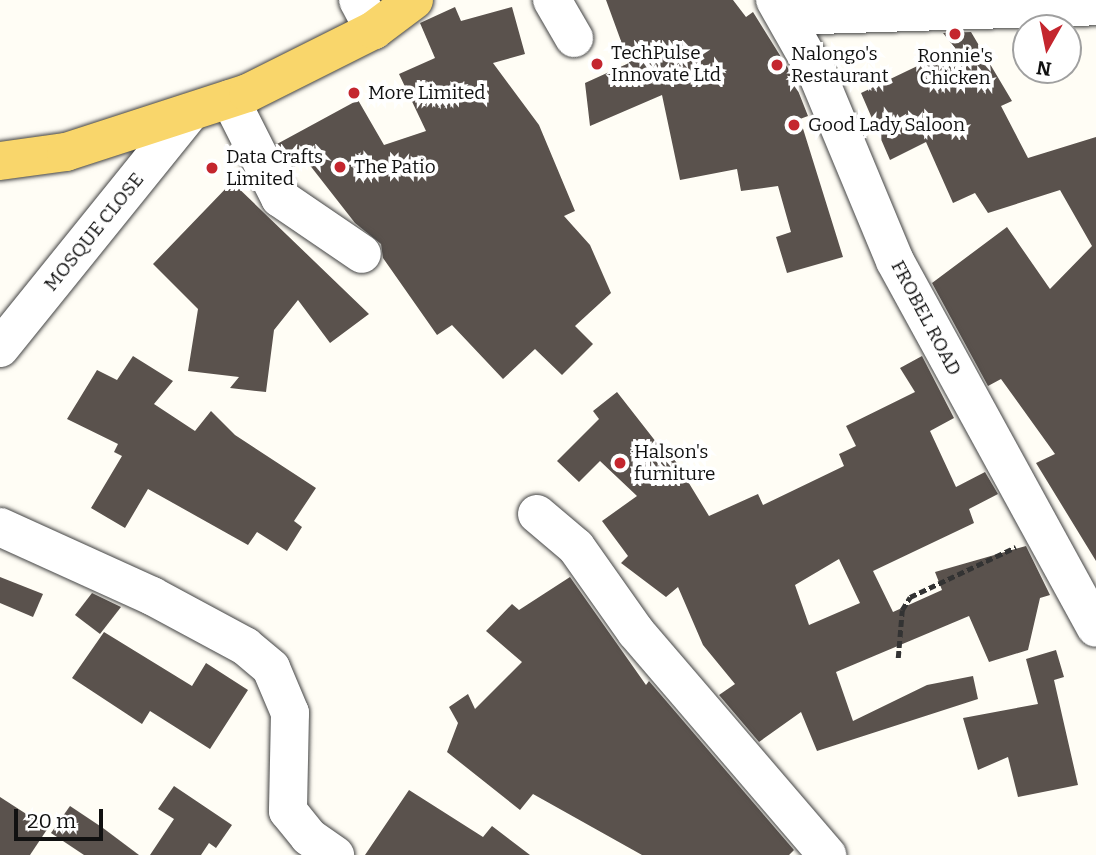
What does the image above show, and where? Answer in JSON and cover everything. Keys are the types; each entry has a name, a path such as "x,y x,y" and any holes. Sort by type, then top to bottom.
{"main road":[{"path":"0,161 66,152 188,115 230,99 307,62 366,15 414,0"}],"street":[{"path":"552,0 574,38"},
{"path":"780,8 1096,6"},
{"name":"FROBEL ROAD","path":"780,8 818,76 895,261 1095,622"},
{"path":"230,99 280,198 362,254"},
{"name":"MOSQUE CLOSE","path":"0,348 188,115"},
{"path":"537,514 576,547 636,632 827,855"},
{"path":"0,527 152,596 245,646 271,668 290,713 288,811 309,837 335,855"}],"path":[{"path":"898,659 902,610 910,597 1045,533"}],"building":[{"path":"606,0 733,0 746,17 753,12 791,73 808,116 800,119 843,257 787,273 776,237 791,232 778,186 741,191 737,169 680,180 662,95 590,126 585,83 629,63"},
{"path":"455,7 461,21 512,7 525,54 493,63 539,125 575,211 564,216 590,245 611,293 575,326 593,344 562,375 535,349 503,379 452,325 437,335 383,258 381,244 355,223 305,159 290,170 277,144 358,100 384,145 426,131 399,74 435,58 420,23"},
{"path":"971,32 1012,101 1001,106 1028,158 1096,137 1096,561 1036,463 1055,454 1001,379 988,386 932,283 1007,227 1050,289 1092,246 1060,190 988,213 975,193 953,203 926,142 890,160 861,93 955,48 943,33"},
{"path":"232,182 369,314 330,343 298,300 274,330 266,392 230,388 239,377 188,371 198,309 153,264"},
{"path":"133,356 173,381 154,404 195,431 211,411 235,435 316,488 294,521 302,527 287,551 257,532 248,545 148,489 125,528 91,508 122,456 114,452 118,444 67,419 97,370 117,380"},
{"path":"922,356 954,418 930,431 956,487 985,472 998,494 969,509 974,523 873,571 893,612 942,590 935,572 1026,546 1050,595 1040,598 1028,650 989,662 969,616 836,672 853,721 927,685 973,676 978,699 817,751 801,712 759,742 719,695 735,684 703,645 678,587 666,597 621,563 628,556 602,521 637,496 600,461 579,482 557,461 599,419 593,411 617,392 660,447 665,444 709,516 758,494 763,505 844,466 839,454 856,446 846,426 915,392 900,368","holes":["839,559 860,603 809,625 795,585"]},
{"path":"0,577 43,594 33,617 0,603"},
{"path":"570,577 646,685 649,681 794,850 789,855 642,855 533,794 520,810 447,752 458,723 449,707 468,694 475,709 522,662 486,631 512,604 519,610"},
{"path":"92,593 121,607 100,634 75,615"},
{"path":"104,632 192,686 206,663 248,690 210,749 150,711 142,724 72,678"},
{"path":"1056,650 1064,677 1054,680 1078,785 1018,797 1008,757 978,770 963,718 1038,704 1026,659"},
{"path":"174,786 232,825 216,848 209,843 201,855 150,855 174,819 158,809"},
{"path":"409,790 483,837 492,826 530,855 365,855"},
{"path":"0,797 48,828 30,855 0,855"},
{"path":"70,806 139,855 84,855 51,833"}],"place":[{"name":"Ronnie's Chicken","path":"955,34"},
{"name":"TechPulse Innovate Ltd","path":"597,64"},
{"name":"Nalongo's Restaurant","path":"777,65"},
{"name":"More Limited","path":"354,93"},
{"name":"Good Lady Saloon","path":"794,125"},
{"name":"The Patio","path":"340,167"},
{"name":"Data Crafts Limited","path":"212,168"},
{"name":"Halson's furniture","path":"620,463"}]}
